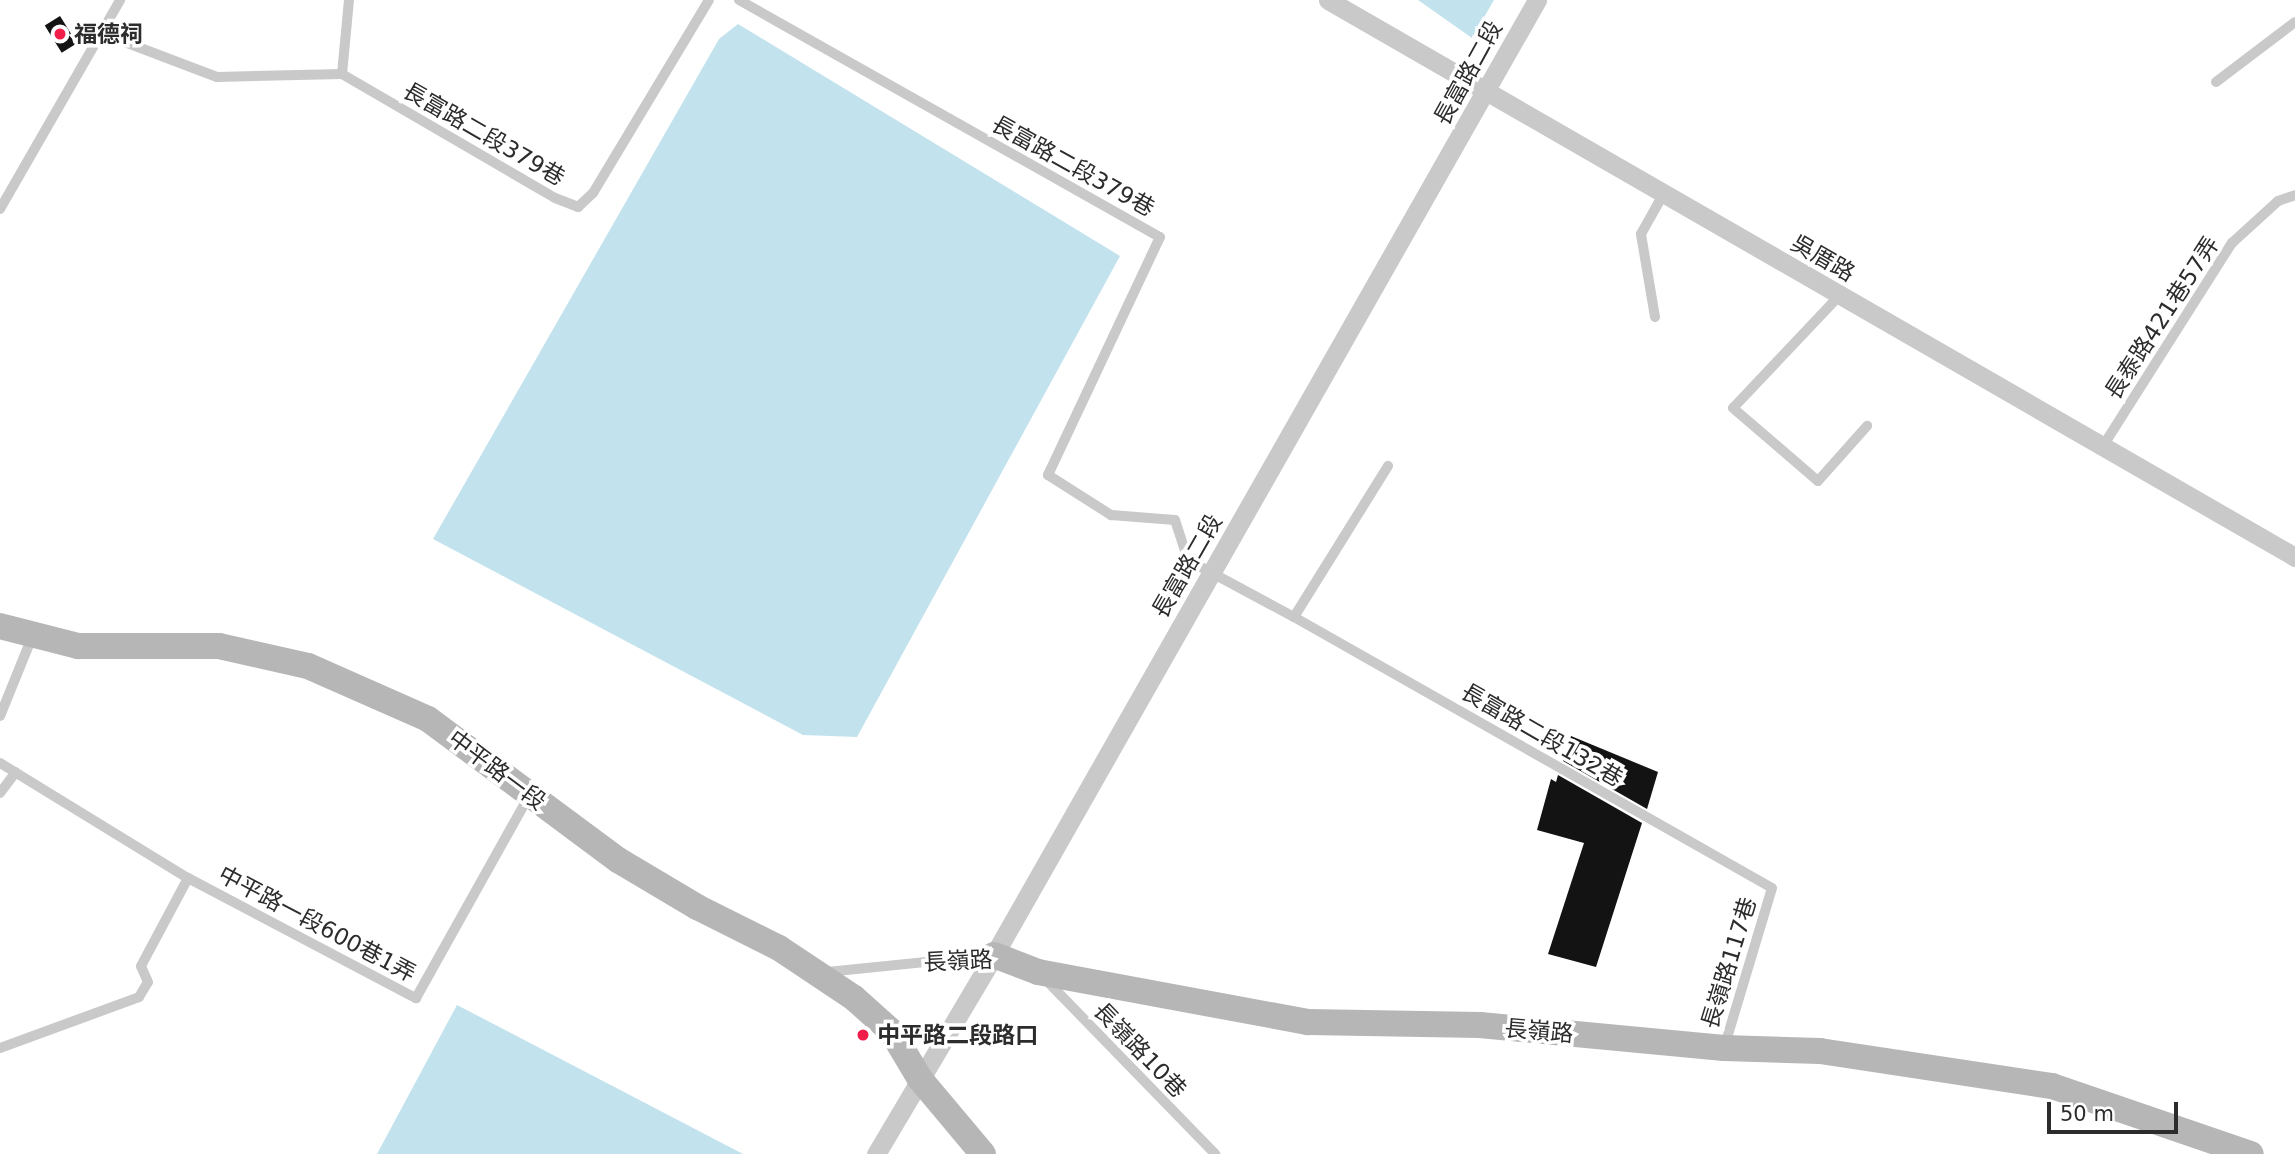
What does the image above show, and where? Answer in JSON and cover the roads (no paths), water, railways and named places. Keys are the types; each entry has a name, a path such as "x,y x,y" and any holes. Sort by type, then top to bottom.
{"street":[{"name":"吳厝路","path":"1328,0 2295,557"},
{"name":"長富路二段","path":"876,1154 994,955 1537,0"},
{"name":"中平路一段","path":"0,626 32,637 78,646 219,646 308,667 428,719 618,860 821,973 892,1032 920,1079 975,1151"},
{"name":"長嶺路","path":"994,955 1038,972 1308,1022 1480,1025 1724,1048 1819,1051 2052,1086 2250,1154"}],"lane":[{"path":"0,209 120,0"},
{"path":"101,33 217,77 342,74 349,0"},
{"name":"長富路二段379巷","path":"342,74 555,198 578,207 593,193 709,0"},
{"name":"長富路二段379巷","path":"739,0 1160,237 1048,475 1111,515 1175,520 1188,560 1213,570"},
{"path":"2216,82 2295,22"},
{"path":"1655,317 1641,234 1664,193"},
{"name":"長泰路421巷57弄","path":"2103,446 2232,243 2278,201 2295,195"},
{"path":"1839,296 1733,408 1818,481 1867,426"},
{"path":"1294,617 1388,466"},
{"name":"長富路二段132巷","path":"1213,570 1772,888"},
{"path":"0,716 32,637"},
{"name":"中平路一段600巷1弄","path":"0,763 188,878 416,998 530,794"},
{"path":"0,793 16,772"},
{"path":"0,1048 139,998 148,982 141,966 188,878"},
{"name":"長嶺路117巷","path":"1724,1048 1772,888"},
{"name":"長嶺路","path":"821,973 994,955"},
{"name":"長嶺路10巷","path":"1038,972 1215,1154"}],"water":[{"path":"1418,0 1494,0 1472,38"},
{"path":"738,24 1120,256 857,737 803,735 433,539 719,39"},
{"path":"457,1005 743,1154 377,1154"}],"place":[{"name":"福德祠","path":"60,34"},
{"name":"中平路二段路口","path":"863,1035"}]}
